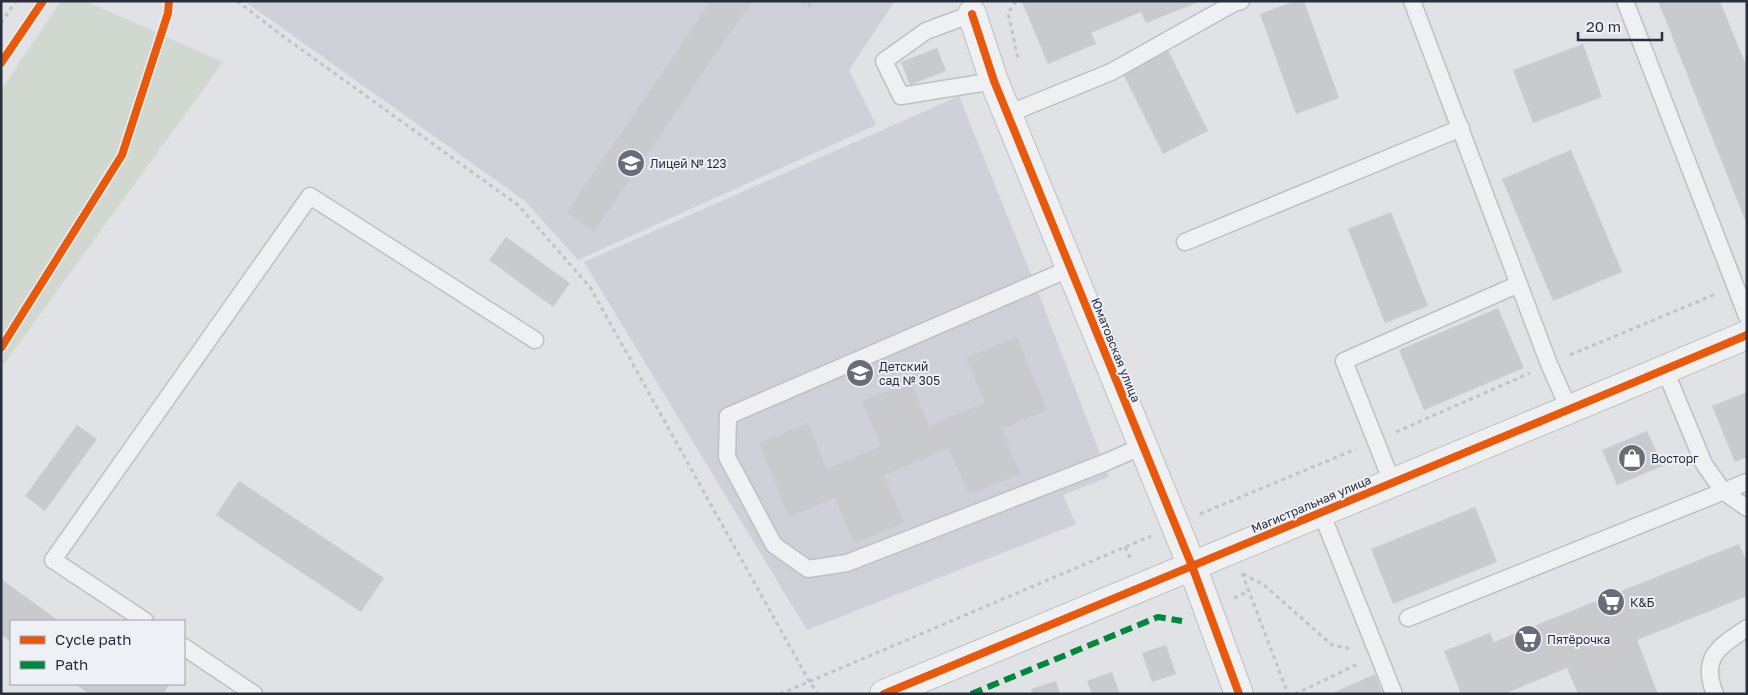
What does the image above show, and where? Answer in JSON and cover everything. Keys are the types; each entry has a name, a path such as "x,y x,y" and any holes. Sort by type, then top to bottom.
{"street":[{"name":"Юматовская улица","path":"974,8 994,81 1174,526 1192,566 1240,694"},
{"name":"Магистральная улица","path":"884,694 1121,593 1192,566 1747,335"}],"lane":[{"path":"1008,114 1111,72 1234,3 1241,1"},
{"path":"1412,1 1549,364 1569,409"},
{"path":"1625,1 1747,316"},
{"path":"974,8 926,31 884,61 901,96 994,81"},
{"path":"1185,242 1461,128"},
{"path":"143,620 52,560 310,196 535,340"},
{"path":"1071,268 728,416 727,458 774,545 808,569 847,563 1143,446"},
{"path":"1392,482 1344,361 1519,284"},
{"path":"1664,370 1697,450 1709,472 1723,491 1747,508"},
{"path":"1408,618 1747,482"},
{"path":"1321,512 1394,694"},
{"path":"1716,694 1710,681 1710,662 1720,646 1747,628"},
{"path":"185,648 254,694"}],"path":[{"path":"1,23 16,1"},
{"path":"237,1 284,37 518,205 590,287 818,694"},
{"path":"802,1 809,6 812,1"},
{"path":"780,694 1735,286"},
{"path":"1242,574 1264,584 1332,645 1379,654"},
{"path":"1295,694 1379,654"}],"shaded area":[{"path":"61,1 85,1 223,62 1,368 1,90"},
{"name":"Лицей № 123","path":"244,1 895,1 849,70 876,125 578,260 525,201"},
{"name":"Детский сад № 305","path":"959,96 1035,284 1109,477 1063,495 1076,524 807,630 584,262"}],"building":[{"path":"711,1 752,1 594,232 567,212"},
{"path":"1195,1 1196,3 1146,23 1141,12 1091,33 1096,44 1048,64 1022,2"},
{"path":"1295,1 1304,1 1339,98 1296,114 1260,14"},
{"path":"1658,1 1720,1 1747,68 1747,225"},
{"path":"1583,44 1602,97 1533,123 1513,70"},
{"path":"1166,46 1208,131 1163,154 1120,68"},
{"path":"937,48 946,71 910,85 901,62"},
{"path":"1571,150 1622,272 1553,301 1502,179"},
{"path":"1391,212 1428,306 1385,323 1348,229"},
{"path":"506,237 570,283 553,307 489,260"},
{"path":"1498,308 1524,368 1424,410 1399,350"},
{"path":"1017,337 1047,410 1002,429 1020,474 969,495 949,448 884,475 904,523 854,543 835,498 789,517 759,443 808,423 827,469 881,446 862,401 911,381 929,426 985,403 966,358"},
{"path":"1747,392 1747,457 1735,462 1712,406"},
{"path":"77,425 97,439 45,511 25,496"},
{"name":"Восторг","path":"1647,431 1663,466 1617,485 1602,450"},
{"path":"239,481 384,578 361,612 216,515"},
{"path":"1475,507 1497,562 1393,604 1371,549"},
{"path":"1739,544 1747,562 1747,596 1637,640 1658,694 1578,694 1567,668 1504,694 1461,694 1444,651 1490,633 1494,642"},
{"path":"1,579 58,620 10,620 10,641 1,635"},
{"path":"1166,645 1176,674 1152,682 1142,653"},
{"path":"1112,672 1120,694 1092,694 1087,681"},
{"path":"1375,674 1383,694 1331,694"},
{"path":"1056,681 1060,694 1033,694 1031,689"},
{"path":"76,685 169,685 163,694 89,694"}],"marked path":[{"path":"971,694 1158,617 1182,621"}],"cycle path":[{"path":"1,63 43,1"},
{"path":"1,348 122,155 168,13 169,1"},
{"path":"972,14 994,81 1192,566 1239,694"},
{"path":"884,694 1747,335"}],"place":[{"name":"Лицей № 123","path":"631,163"},
{"name":"Детский сад № 305","path":"860,373"},
{"name":"Восторг","path":"1632,458"},
{"name":"К&Б","path":"1611,602"},
{"name":"Пятёрочка","path":"1528,639"}]}
